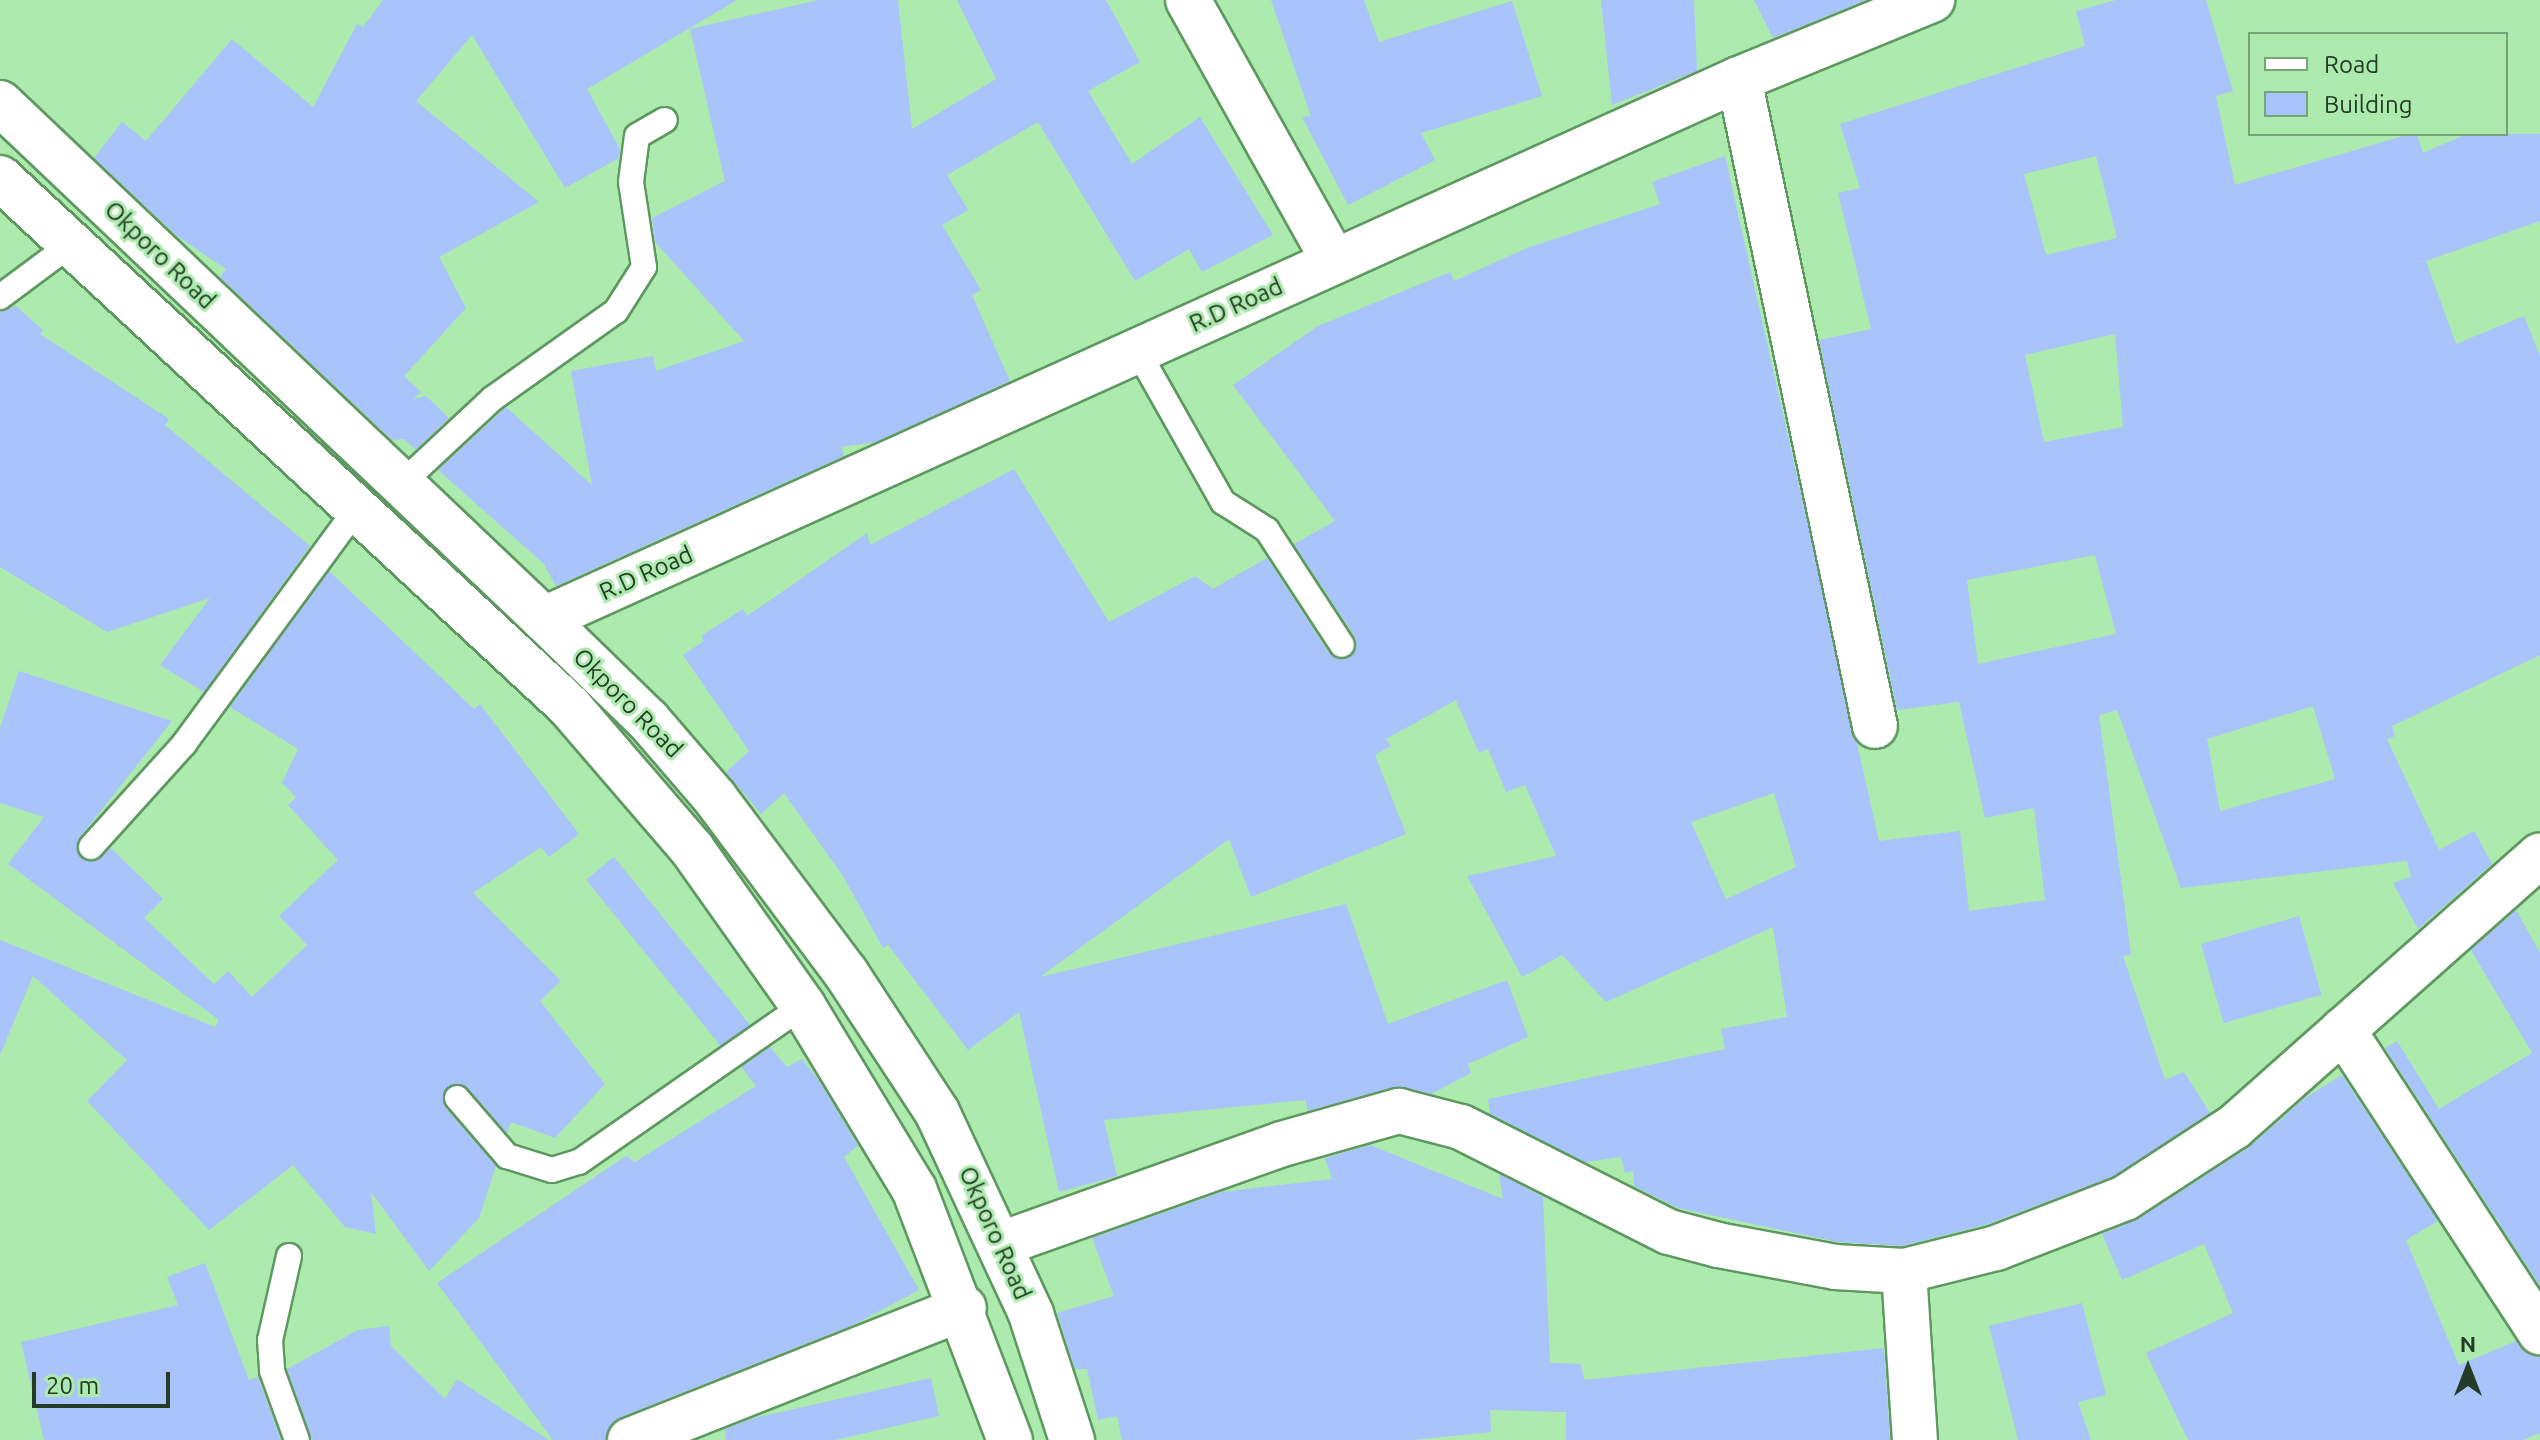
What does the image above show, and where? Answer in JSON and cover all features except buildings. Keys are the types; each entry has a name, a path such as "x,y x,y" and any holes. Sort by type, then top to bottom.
{"street":[{"path":"1188,0 1334,261"},
{"name":"R.D Road","path":"544,619 1739,79 1927,1"},
{"path":"1739,79 1875,726"},
{"name":"Okporo Road","path":"0,103 544,619 680,755 846,973 937,1112 1031,1314 1072,1440"},
{"name":"Okporo Road","path":"0,178 358,507 625,766 803,1006 914,1189 964,1308 1010,1440"},
{"path":"1001,1244 1282,1144 1399,1111 1461,1127 1669,1232 1784,1260 1904,1271 1996,1248 2125,1198 2234,1127 2540,855"},
{"path":"2343,1030 2540,1332"},
{"path":"1904,1271 1915,1440"},
{"path":"630,1440 964,1308"}],"lane":[{"path":"401,484 492,399 616,311 644,267 631,182 637,136 665,120"},
{"path":"0,297 70,245"},
{"path":"1137,350 1223,502 1267,530 1342,645"},
{"path":"91,847 184,744 358,507"},
{"path":"457,1098 507,1156 552,1170 579,1162 803,1006"},
{"path":"289,1256 270,1340 272,1371 297,1440"}]}
